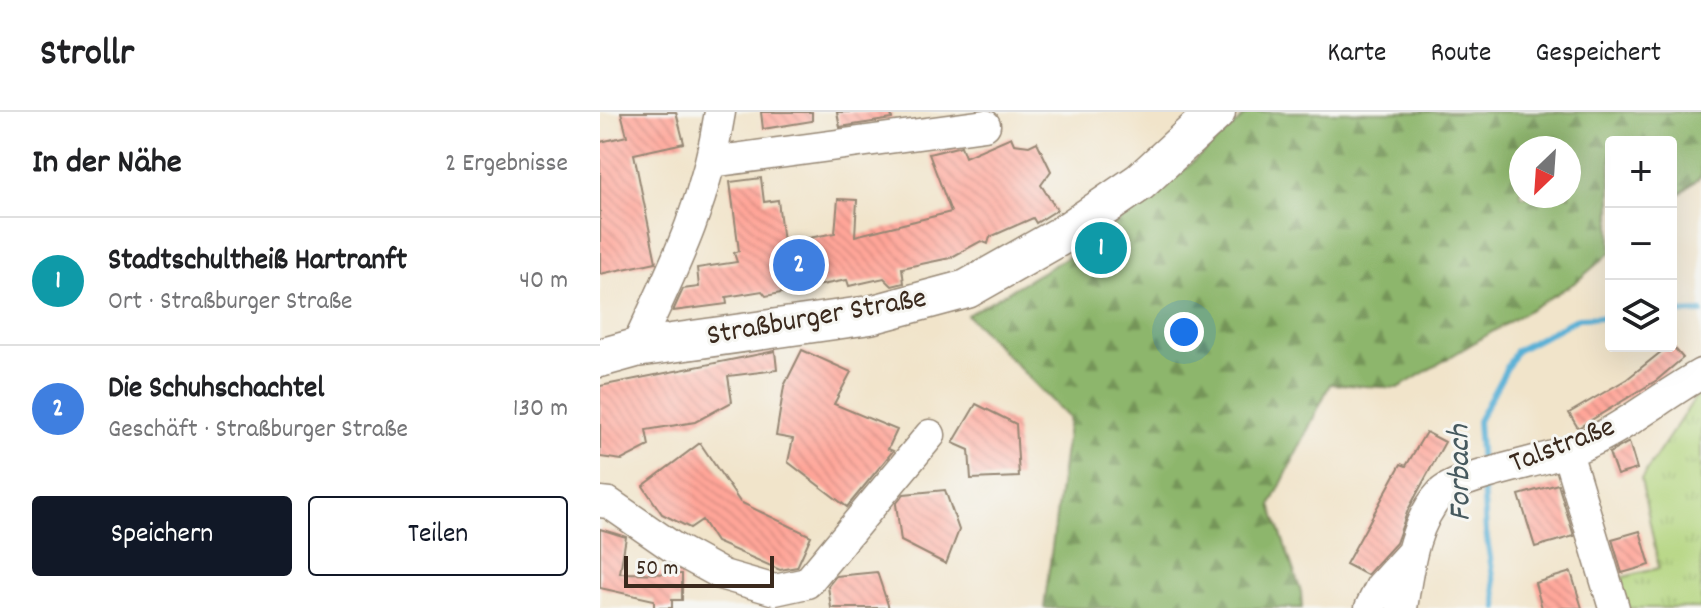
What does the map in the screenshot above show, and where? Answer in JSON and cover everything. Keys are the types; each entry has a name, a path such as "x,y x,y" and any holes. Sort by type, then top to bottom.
{"main road":[{"name":"Straßburger Straße","path":"600,358 636,348 870,315 967,289 1064,234 1140,182 1216,112"}],"street":[{"path":"636,348 697,214 712,162 720,112"},
{"path":"712,162 985,125"},
{"name":"Talstraße","path":"1402,608 1411,553 1428,513 1449,487 1567,452 1616,429 1701,374"},
{"path":"600,502 609,503 674,548 723,575 775,590 807,583 930,435"},
{"path":"1567,452 1614,608"},
{"path":"1370,608 1381,586 1411,553"}],"green space":[{"path":"1249,112 1701,112 1701,176 1677,197 1677,136 1605,136 1605,257 1576,282 1398,388 1330,384 1271,505 1301,592 1302,608 1044,608 1069,418 967,315 1073,254 1160,191"},
{"path":"1701,389 1701,608 1612,608 1604,582 1659,568 1641,479"}],"building":[{"path":"621,112 676,112 684,143 634,154 656,262 600,274 600,142 627,136"},
{"path":"761,112 812,112 812,121 763,129"},
{"path":"837,112 891,112 892,119 840,127"},
{"path":"1011,137 1014,144 1029,146 1037,142 1051,171 1041,185 1057,210 1036,223 1033,218 990,237 988,244 981,241 950,258 902,268 904,283 892,286 884,278 849,286 847,280 766,296 762,291 726,297 727,304 673,311 683,289 699,287 697,268 737,262 734,253 739,251 730,182 761,178 764,202 778,200 783,243 835,233 838,199 857,200 855,236 951,212 929,154 961,146 965,157"},
{"path":"802,350 851,372 834,404 897,430 888,449 893,451 847,507 788,462 793,439 776,436 784,386"},
{"path":"775,351 777,370 728,376 732,402 695,422 646,430 649,446 622,460 600,457 600,386"},
{"path":"1677,351 1683,358 1657,380 1578,428 1569,413 1627,379 1661,352"},
{"path":"976,404 1016,424 1019,477 971,479 969,450 953,443"},
{"path":"1426,432 1445,442 1408,510 1396,543 1367,575 1346,564 1401,464 1406,466"},
{"path":"1629,442 1637,469 1617,475 1609,453"},
{"path":"700,443 740,502 811,536 797,567 780,570 716,542 702,520 690,528 662,514 643,486"},
{"path":"1558,484 1574,536 1535,547 1519,495"},
{"path":"945,490 959,530 946,564 901,541 896,504 904,494"},
{"path":"600,529 626,537 620,573 682,574 682,600 672,600 672,608 654,608 654,600 600,588"},
{"path":"1640,531 1650,565 1622,573 1612,539"},
{"path":"877,572 889,608 831,608 828,586 836,576"},
{"path":"1571,572 1582,608 1542,608 1535,583"}],"waterway":[{"name":"Forbach","path":"1677,313 1701,312"},
{"name":"Forbach","path":"1481,467 1478,421 1516,351 1578,318 1605,317"},
{"name":"Forbach","path":"1483,486 1486,532 1498,608"}],"place":[{"name":"Stadtschultheiß Hartranft","path":"1101,248"},
{"name":"Die Schuhschachtel","path":"799,265"}]}
